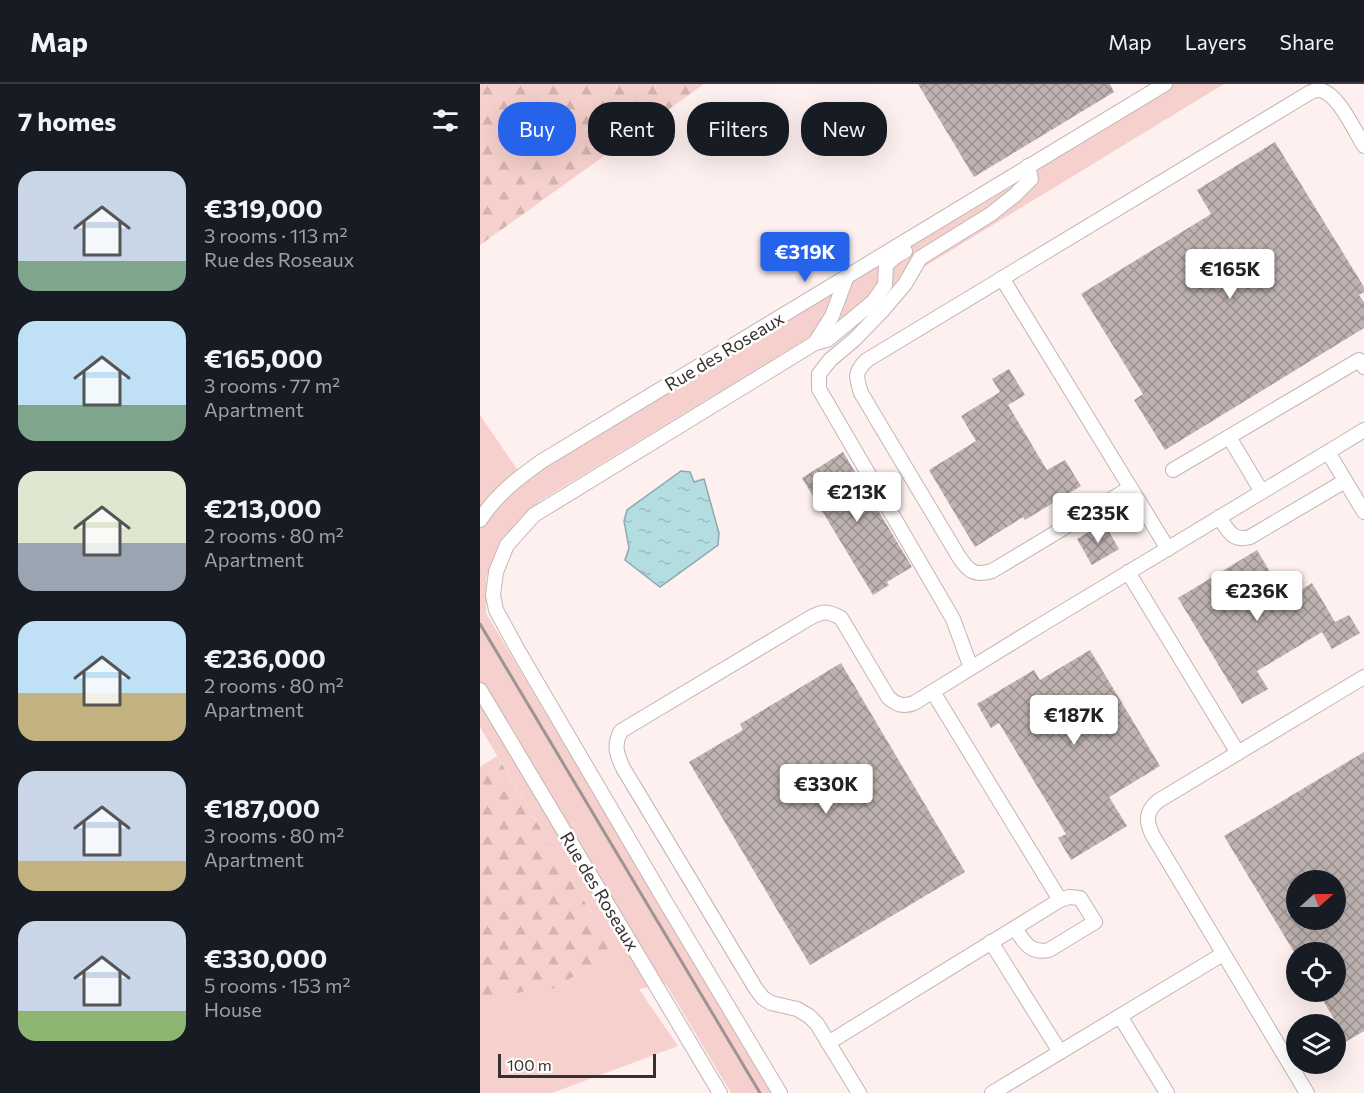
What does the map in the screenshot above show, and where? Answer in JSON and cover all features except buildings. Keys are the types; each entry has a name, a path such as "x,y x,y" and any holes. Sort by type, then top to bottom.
{"street":[{"name":"Rue des Roseaux","path":"480,520 503,491 542,461 1165,84"},
{"path":"1130,488 992,571 982,574 974,572 966,568 861,393 856,377 859,367 867,360 1309,93 1319,90 1329,94 1338,103 1364,146"},
{"path":"971,668 953,619 819,389 819,374 830,360 855,339 882,311 905,284 920,258 991,214 1015,195 1031,179 1028,166"},
{"path":"780,1093 665,901 496,610 493,595 496,572 507,545 534,515 815,343 827,340 873,302 885,285 886,265 937,230 936,222"},
{"path":"815,343 832,316 848,276"},
{"path":"1002,278 1168,549"},
{"path":"1173,470 1359,360 1364,367"},
{"path":"859,1093 817,1024 797,1009 771,1003 763,998 756,989 623,768 616,748 621,731 808,619 824,612 841,618 888,697 893,702 903,705 914,703 1364,430"},
{"path":"1229,437 1262,492"},
{"path":"1328,452 1364,512"},
{"path":"1219,517 1236,538 1250,537 1345,481"},
{"path":"1128,572 1238,753"},
{"path":"1307,1093 1153,836 1147,819 1148,812 1158,801 1364,677"},
{"name":"Rue des Roseaux","path":"480,690 720,1093"},
{"path":"933,692 1059,900"},
{"path":"828,1043 1059,900 1069,897 1080,898 1095,922 1049,950 1041,951 1025,943 1015,928"},
{"path":"991,942 1060,1052"},
{"path":"992,1093 1223,954"},
{"path":"1120,1016 1167,1093"}],"green space":[{"path":"480,84 704,84 675,105 675,102 588,102 588,156 604,156 480,245"},
{"path":"1165,84 1224,84 540,501 504,540 486,578 486,613 771,1093 731,1093 666,984 639,989 678,1046 552,1093 480,1093 480,1001 529,990 546,993 615,952 480,727 480,415 521,475"},
{"path":"497,756 615,952 546,993 529,990 480,1001 480,767"}],"water":[{"path":"681,471 690,472 694,482 704,479 719,533 718,545 660,587 625,560 629,548 624,521 627,510"}],"railway":[{"path":"480,624 760,1093"}]}
